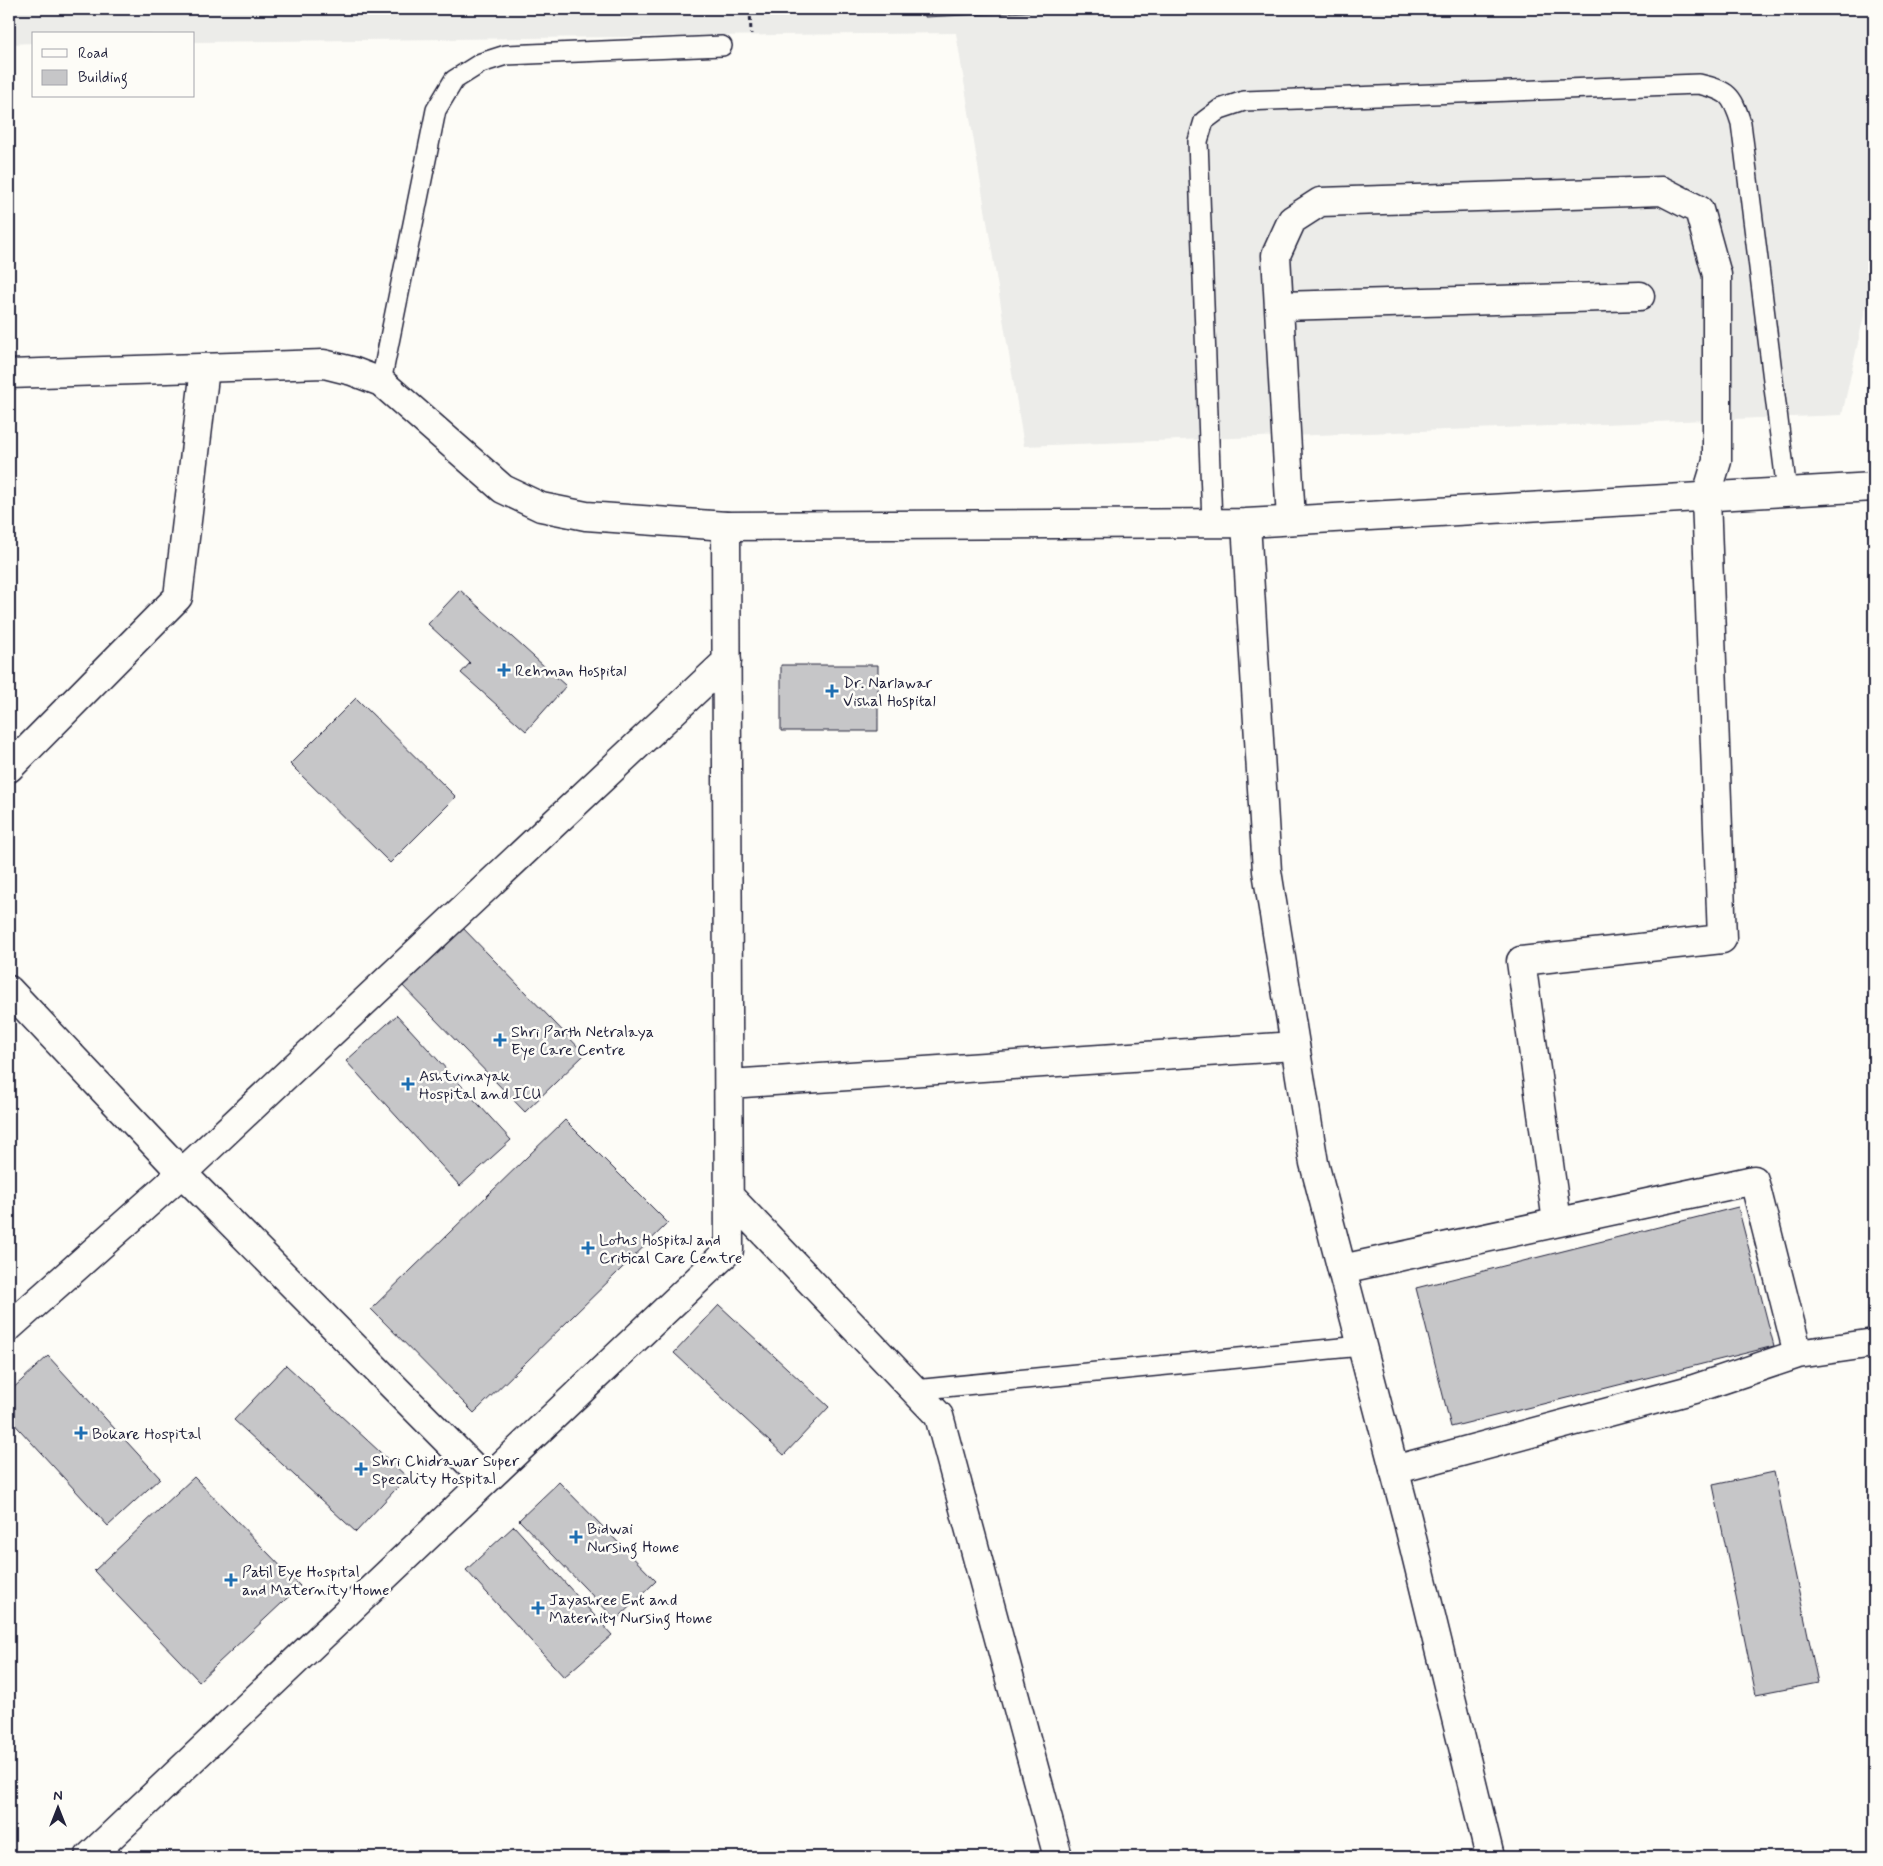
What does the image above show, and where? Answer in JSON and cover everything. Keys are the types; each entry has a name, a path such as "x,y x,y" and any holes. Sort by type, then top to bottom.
{"street":[{"path":"1291,520 1276,255 1292,220 1320,202 1662,191 1699,210 1717,275 1717,461 1706,497 1722,939 1521,961 1557,1222"},
{"path":"1280,306 1640,296"},
{"path":"9,374 324,364 352,371 381,382 503,489 541,507 586,516 726,526 1246,523 1874,487"},
{"path":"9,768 178,597 205,368"},
{"path":"1246,523 1267,871 1314,1163 1394,1470 1490,1857"},
{"path":"89,1857 729,1250 726,526"},
{"path":"9,1327 182,1173 727,661"},
{"path":"9,990 182,1173 486,1480"},
{"path":"729,1084 1295,1046"},
{"path":"1342,1269 1754,1180 1798,1354"},
{"path":"729,1196 939,1416 1058,1857"},
{"path":"1394,1470 1694,1390 1798,1354 1874,1344"}],"lane":[{"path":"381,382 436,110 454,80 480,63 506,55 722,46"},
{"path":"1212,523 1198,142 1204,121 1220,109 1244,101 1699,84 1722,90 1736,106 1741,123 1787,492"},
{"path":"914,1390 1361,1346"}],"shaded area":[{"path":"9,9 1874,9 1874,270 1842,415 1024,446 956,33 195,42 195,32 32,32 32,43 9,44"}],"building":[{"path":"925,9 1088,9 925,17"},
{"path":"460,590 566,686 526,731 461,673 470,663 428,624"},
{"path":"781,665 878,665 878,731 781,731"},
{"path":"356,698 456,797 390,863 290,764"},
{"path":"460,925 585,1054 525,1112 400,983"},
{"path":"397,1015 511,1140 460,1186 346,1061"},
{"path":"565,1120 668,1223 474,1413 371,1309"},
{"path":"1738,1207 1774,1346 1451,1427 1416,1288"},
{"path":"719,1305 829,1407 784,1455 674,1353"},
{"path":"48,1356 160,1478 108,1526 9,1418 9,1392"},
{"path":"286,1365 407,1477 356,1532 234,1420"},
{"path":"1774,1472 1818,1683 1756,1695 1713,1485"},
{"path":"194,1477 300,1586 199,1681 94,1571"},
{"path":"559,1482 656,1581 616,1620 519,1520"},
{"path":"514,1526 612,1635 564,1677 466,1570"}],"place":[{"name":"Rehman Hospital","path":"504,670"},
{"name":"Dr. Narlawar Vishal Hospital","path":"832,691"},
{"name":"Shri Parth Netralaya Eye Care Centre","path":"500,1040"},
{"name":"Ashtvinayak Hospital and ICU","path":"408,1084"},
{"name":"Lotus Hospital and Critical Care Centre","path":"588,1248"},
{"name":"Bokare Hospital","path":"81,1433"},
{"name":"Shri Chidrawar Super Specality Hospital","path":"361,1469"},
{"name":"Bidwai Nursing Home","path":"576,1537"},
{"name":"Patil Eye Hospital and Maternity Home","path":"231,1580"},
{"name":"Jayashree Ent and Maternity Nursing Home","path":"538,1608"}]}
